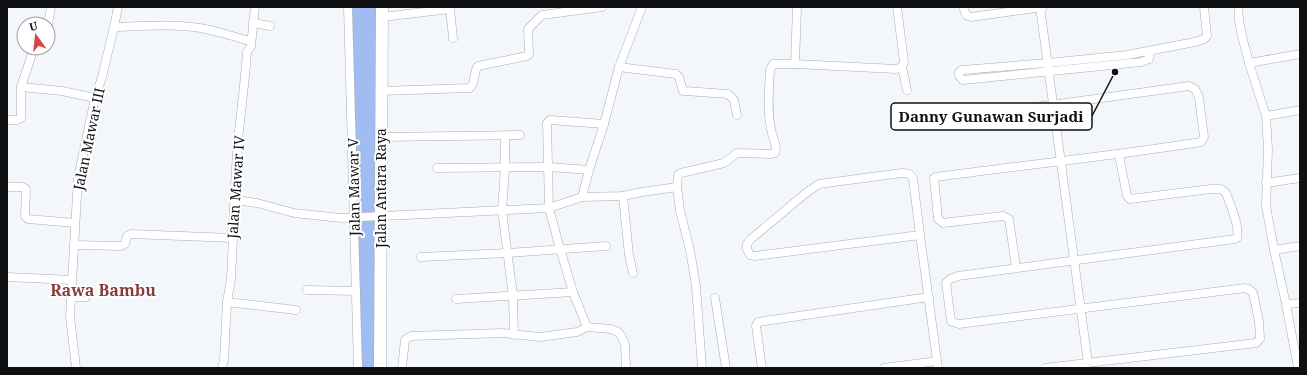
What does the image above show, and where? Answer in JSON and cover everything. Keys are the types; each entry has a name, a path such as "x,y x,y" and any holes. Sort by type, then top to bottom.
{"street":[{"name":"Jalan Mawar III","path":"76,368 70,317 78,178 95,98 102,77 118,7"},
{"name":"Jalan Mawar IV","path":"222,368 224,360 227,302 231,279 235,171 247,52 251,46 255,7"},
{"name":"Jalan Mawar V","path":"348,7 358,368"},
{"path":"380,90 471,88 478,66 527,56 529,54 528,29 542,11 602,7"},
{"path":"582,197 619,67 642,7"},
{"path":"795,64 797,7"},
{"path":"897,7 904,62 902,67 906,90"},
{"path":"963,7 966,14 971,17 1041,7 1088,363"},
{"path":"1049,67 962,70 959,72 959,76 963,80 1049,67 1150,51 1196,42 1206,38 1207,33 1204,7"},
{"path":"1239,7 1238,10 1241,28 1249,63 1266,116 1268,149 1266,206 1298,364"},
{"path":"382,12 450,8 453,38"},
{"name":"Jalan Antara Raya","path":"380,368 380,90 382,12"},
{"path":"253,23 270,26"},
{"path":"114,27 192,27 210,30 251,41"},
{"path":"1249,63 1300,54"},
{"path":"7,120 18,120 21,118 21,87 31,56"},
{"path":"702,368 696,286 690,250 680,211 677,177 681,173 724,163 738,153 775,153 776,149 771,129 769,108 770,70 773,64 896,69 902,67"},
{"path":"619,67 676,74 679,77 683,91 728,94 734,100 737,115"},
{"path":"956,118 1189,86 1195,88 1200,101 1204,137 1201,142 1119,155 934,178 938,219 941,222 1003,216 1009,219 1016,267"},
{"path":"21,87 62,91 95,98"},
{"path":"1266,116 1300,110"},
{"path":"587,327 573,292 550,208 548,121 604,124"},
{"path":"505,135 505,168 502,210 513,296 514,335"},
{"path":"381,137 520,135"},
{"path":"1045,368 1259,341 1258,321 1252,292 1245,288 959,324 952,322 950,318 946,283 947,280 958,276 1237,238 1238,234 1226,192 1211,188 1130,199 1127,196 1119,155"},
{"path":"437,168 549,167 589,170"},
{"path":"884,368 938,364 913,179 910,174 902,173 820,184 806,193 751,239 748,244 747,249 750,255 755,256 920,235"},
{"path":"1266,183 1300,178"},
{"path":"7,186 23,187 26,189 25,216 28,219 75,223"},
{"path":"235,200 257,203 294,213 341,218 550,208 582,197 623,196 677,187"},
{"path":"623,196 632,273"},
{"path":"74,245 121,246 125,244 127,236 130,234 233,238"},
{"path":"421,257 606,246"},
{"path":"1274,250 1300,246"},
{"path":"7,277 72,280"},
{"path":"307,290 356,291"},
{"path":"456,299 573,292"},
{"path":"762,368 756,326 758,322 929,297"},
{"path":"715,298 726,368"},
{"path":"227,302 296,310"},
{"path":"1286,304 1300,303"},
{"path":"402,368 405,340 411,336 503,334 540,337 577,332 587,327 611,329 618,332 625,345 626,368"}],"lane":[{"path":"72,299 87,299"}],"water":[{"path":"348,7 383,7 379,368 358,368"}],"place":[{"name":"Danny Gunawan Surjadi","path":"1115,72"}],"district":[{"name":"Rawa Bambu","path":"103,290"}]}
